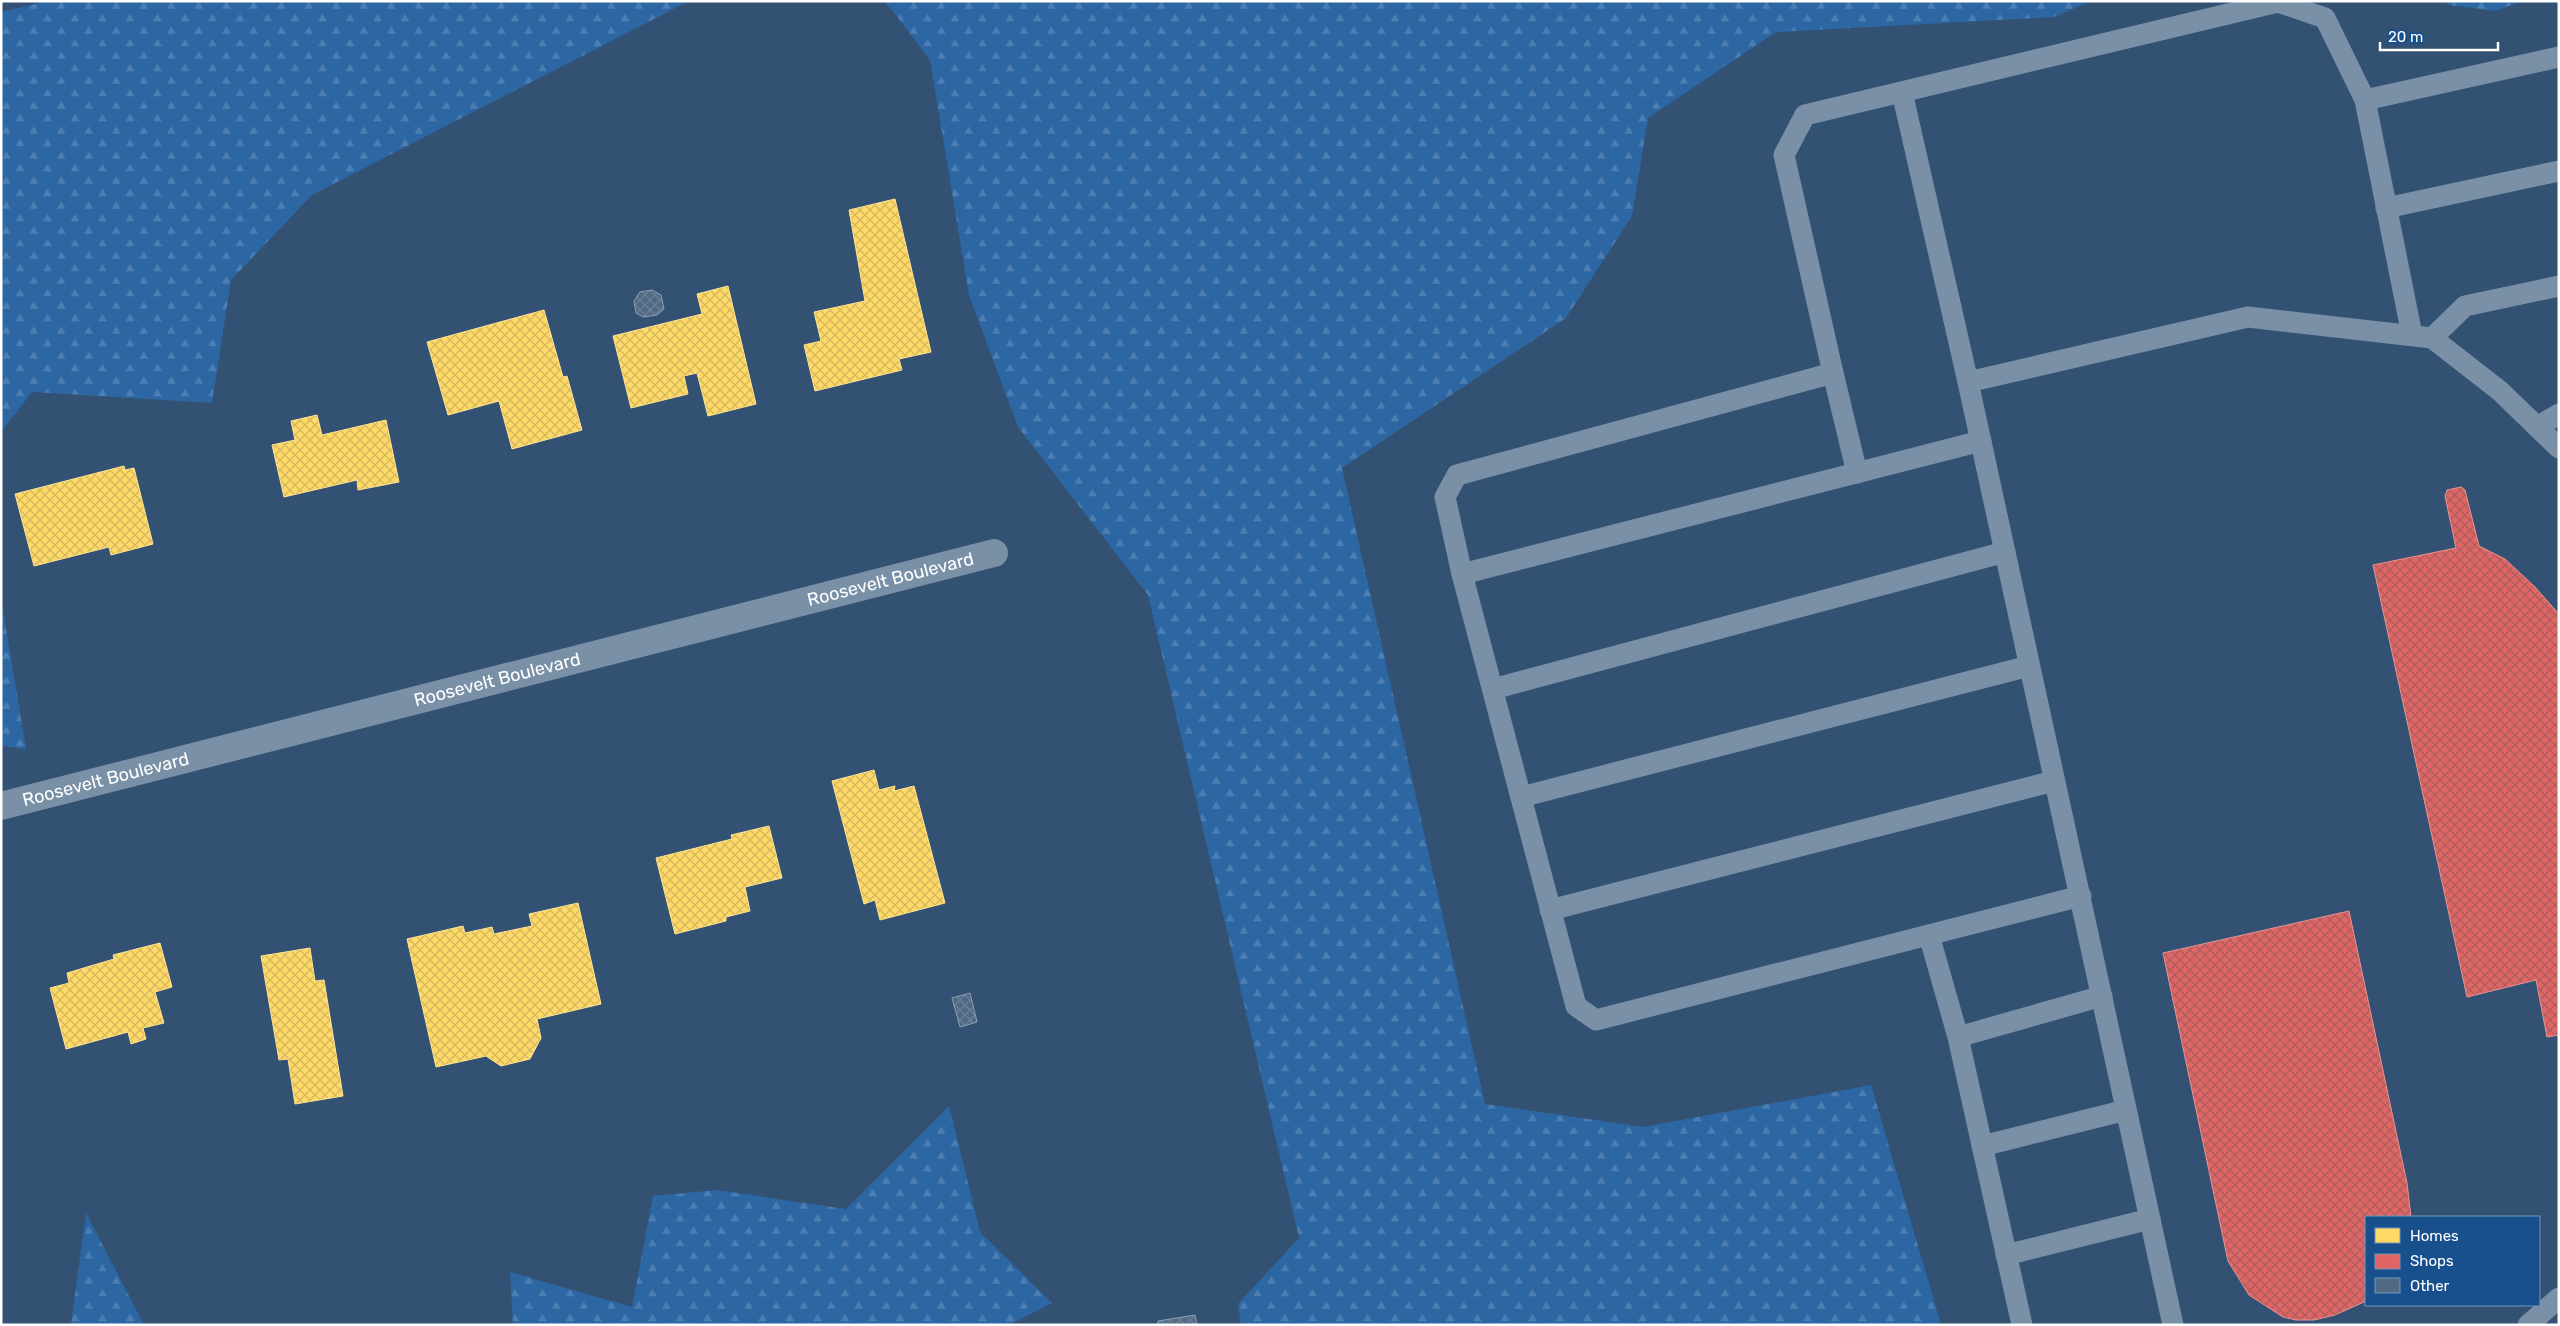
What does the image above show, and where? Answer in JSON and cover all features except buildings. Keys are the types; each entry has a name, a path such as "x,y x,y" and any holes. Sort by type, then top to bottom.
{"street":[{"name":"Roosevelt Boulevard","path":"1,806 994,553"}],"lane":[{"path":"1857,473 1784,155 1805,115 2278,2 2325,18 2366,100 2386,208 2422,337"},
{"path":"2366,100 2559,57"},
{"path":"1902,92 1981,441 2173,1325"},
{"path":"2386,208 2559,171"},
{"path":"2422,337 2465,306 2559,286"},
{"path":"1968,382 2248,317 2422,337 2500,391 2559,448"},
{"path":"1833,373 1456,475 1445,497 1462,574 1576,1006 1596,1020 2081,896"},
{"path":"2537,427 2559,414"},
{"path":"1462,574 1981,441"},
{"path":"1493,689 2005,552"},
{"path":"1521,797 2030,666"},
{"path":"1550,910 2054,781"},
{"path":"1929,935 1958,1037 2022,1325"},
{"path":"1958,1037 2102,996"},
{"path":"1982,1146 2126,1110"},
{"path":"2006,1255 2150,1219"},
{"path":"2528,1325 2559,1298"}],"green space":[{"path":"48,1 689,1 312,195 231,280 212,403 32,392 1,432 1,12"},
{"path":"885,1 2091,1 2054,17 1776,32 1648,118 1632,216 1566,318 1342,468 1485,1104 1643,1127 1871,1085 1941,1325 1241,1325 1238,1304 1299,1238 1148,595 1018,427 969,295 930,60"},
{"path":"2444,1 2523,1 2495,11 2449,5"},
{"path":"1,598 26,749 1,746"},
{"path":"949,1106 980,1232 1052,1303 1009,1325 513,1325 510,1272 632,1307 653,1196 717,1190 846,1209"},
{"path":"86,1213 144,1325 71,1325"}]}
